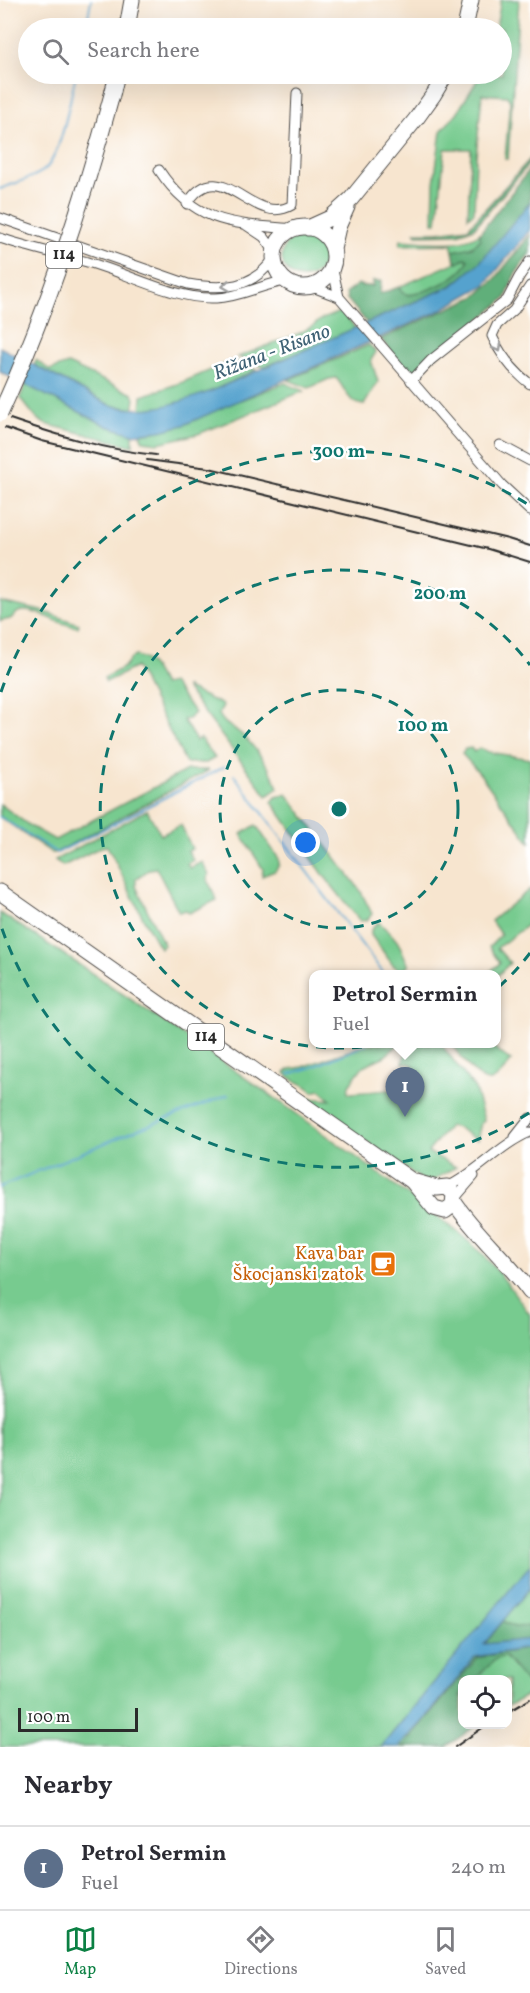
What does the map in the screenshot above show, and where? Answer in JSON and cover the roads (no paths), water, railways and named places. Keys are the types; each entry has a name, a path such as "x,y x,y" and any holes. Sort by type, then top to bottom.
{"main road":[{"path":"129,18 132,0"},
{"path":"467,18 471,0"},
{"name":"114","path":"0,414 61,266 89,178 115,84"},
{"path":"351,199 338,227 332,266 321,281 310,286 296,286 286,281 276,268 274,255 284,236 330,218 351,199 416,119 440,84"},
{"path":"301,228 323,235 333,249"},
{"name":"114","path":"0,892 412,1181 445,1198 512,1268 530,1292"}],"street":[{"path":"188,204 196,191 201,188 220,185 232,189 255,205 271,209 292,205 297,93"},
{"path":"159,170 169,186 188,204 209,217 244,224 301,228"},
{"path":"0,218 188,284 208,288 227,288 253,279 262,273 274,255 264,237 244,224"},
{"path":"0,238 28,248 96,264 192,297 236,296 276,282 286,281"},
{"path":"411,381 431,360 507,300 530,261"},
{"path":"332,266 340,299"},
{"path":"310,286 340,299 502,485 530,511"},
{"path":"530,286 514,310 497,325 492,336 505,359 530,384"},
{"path":"500,445 530,462"},
{"path":"510,1143 530,1118"},
{"path":"445,1198 510,1143 530,1132"}],"water":[{"path":"530,202 530,230 485,285 439,311 184,425 133,434 107,426 0,372 0,347 110,405 123,408 160,407 209,392 453,285 480,262"},
{"path":"530,1565 530,1588 484,1644 530,1639 530,1648 475,1657 461,1675 458,1675 458,1678 427,1717 399,1747 381,1747"}],"waterway":[{"path":"88,18 91,0"},
{"path":"0,189 28,179 43,171 50,164 60,140 74,84"},
{"path":"0,817 57,853 224,767"},
{"path":"234,775 381,970"},
{"path":"289,1074 313,1067 358,1048"},
{"path":"0,1187 129,1133 228,1095"}],"railway":[{"path":"10,419 82,441 119,450 156,455"},
{"path":"5,428 42,441 488,549 530,562"},
{"path":"147,460 209,468 530,546"},
{"path":"512,1710 530,1699"},
{"path":"455,1747 481,1729"}],"place":[{"name":"Petrol Sermin","path":"405,1117"},
{"name":"Kava bar Škocjanski zatok","path":"383,1264"}],"water label":[{"name":"Rižana - Risano","path":"272,353"}]}
